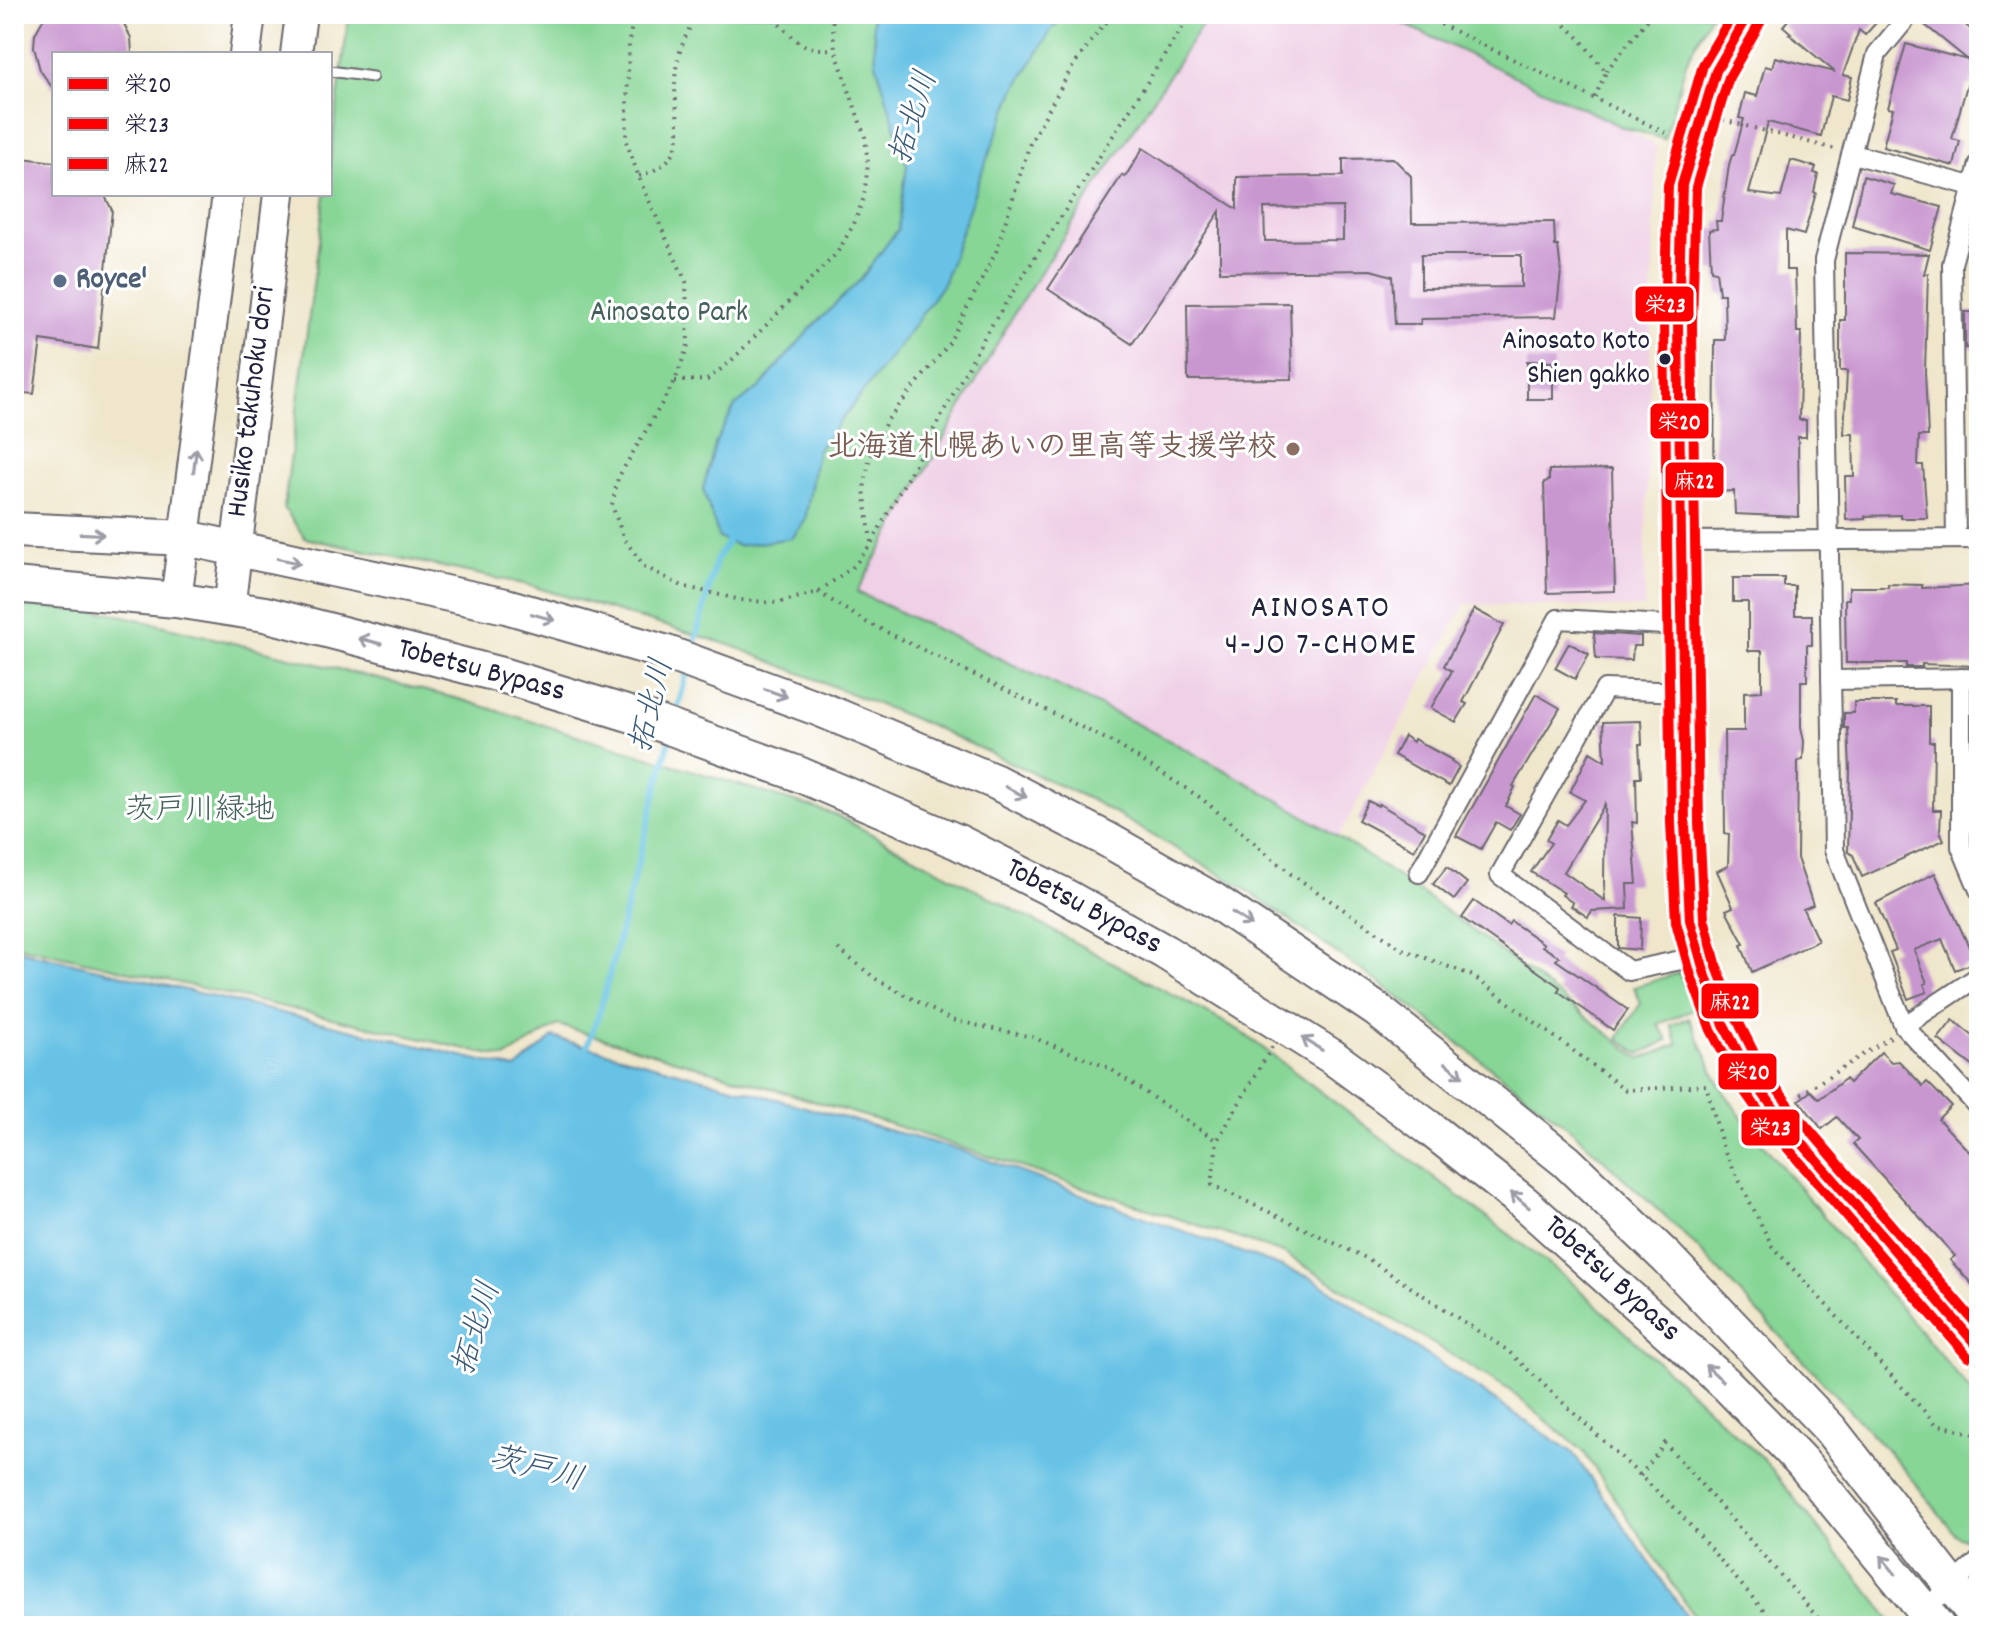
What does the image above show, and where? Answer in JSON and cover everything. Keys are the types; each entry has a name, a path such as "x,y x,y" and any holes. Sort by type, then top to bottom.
{"highway":[{"name":"Tobetsu Bypass","path":"14,530 186,538 506,606 690,661 820,709 996,782 1106,839 1215,901 1377,1010 1566,1161 1667,1258 1830,1429 1979,1620"},
{"name":"Tobetsu Bypass","path":"14,585 176,600 265,614 505,676 673,729 796,773 958,842 1063,895 1165,952 1331,1056 1523,1202 1726,1384 1801,1461 1931,1617"}],"main road":[{"path":"245,52 250,14"},
{"path":"296,52 301,14"},
{"name":"Husiko takuhoku dori","path":"176,600 228,196"},
{"name":"Husiko takuhoku dori","path":"229,610 279,196"}],"street":[{"path":"1749,14 1716,71 1682,185 1678,323 1680,541 1690,920 1724,1025 1749,1074 1783,1121 1979,1348"},
{"path":"1910,14 1877,54 1824,260 1834,850 1899,1030 1979,1108"},
{"path":"1853,154 1976,188"},
{"path":"1956,539 1952,264 1976,188 1979,164"},
{"path":"1680,541 1979,539"},
{"path":"1419,873 1558,619 1682,626"},
{"path":"1831,680 1970,678 1961,847 1979,890"},
{"path":"1683,692 1605,689 1500,875 1629,971 1700,956"},
{"path":"1899,1030 1979,976"},
{"path":"1931,1617 1953,1584 1979,1561"}],"lane":[{"path":"332,71 372,77"}],"path":[{"path":"634,14 629,41 626,141 686,282 688,345 675,381 618,478 612,505 624,539 645,567 693,589 741,600 777,603 818,592 854,566 871,544 986,334 1191,14"},
{"path":"639,176 654,171 671,156 681,132 675,83 680,43 697,14"},
{"path":"767,14 797,42 813,50 835,49"},
{"path":"675,381 707,380 730,362 837,253 854,224 864,197 868,164 865,137 835,49 832,14"},
{"path":"871,544 864,489 869,460 886,422 948,345 996,252 1030,143 1044,115 1071,69 1102,26 1115,14"},
{"path":"1419,14 1666,133"},
{"path":"1554,14 1580,39 1606,72"},
{"path":"1594,99 1606,72 1652,14"},
{"path":"1723,120 1853,154"},
{"path":"818,592 866,622 1114,743 1201,798 1291,874 1402,949 1473,976 1626,1090 1706,1085 1723,1148 1772,1246 1936,1424 1979,1435"},
{"path":"838,949 876,979 951,1020 1032,1037 1109,1068 1217,1141"},
{"path":"1284,1026 1217,1141 1212,1185 1366,1258 1507,1350 1678,1511 1777,1626"},
{"path":"1801,1094 1899,1030"},
{"path":"1640,1476 1665,1443 1825,1626"}],"shaded area":[{"name":"北海道札幌あいの里高等支援学校","path":"1209,14 1383,14 1656,146 1644,608 1465,604 1338,837 1173,741 857,592 1019,305"}],"green space":[{"name":"Ainosato Park","path":"349,14 1209,14 1019,305 857,592 1162,737 1280,801 1416,889 1641,1059 1678,1044 1671,1025 1689,1018 1720,1086 1746,1124 1979,1401 1979,1537 1973,1543 1957,1536 1900,1464 1690,1240 1572,1130 1380,983 1242,887 1093,801 934,727 733,646 524,584 305,538 284,508 325,196 332,196 332,145"},
{"path":"1383,14 1711,14 1687,60 1664,139 1622,127"},
{"name":"茨戸川緑地","path":"14,605 112,613 459,699 834,814 1239,1030 1568,1279 1763,1459 1896,1626 1701,1626 1583,1451 1508,1389 1283,1253 884,1122 558,1025 505,1058 14,945"},
{"path":"1679,973 1696,1009 1658,1024 1668,1040 1640,1054 1618,1038 1641,1003 1634,987"}],"water":[{"path":"872,14 1066,14 1052,29 1015,90 979,179 944,282 906,337 817,451 805,521 792,538 738,546 719,538 703,489 716,441 735,406 760,387 811,328 860,280 898,229 907,165 876,63"},
{"name":"茨戸川","path":"14,949 516,1069 553,1037 960,1150 1312,1278 1572,1452 1694,1626 14,1626"}],"building":[{"path":"46,14 119,14 131,38 132,52 52,52 52,87 40,70 34,47 35,34"},
{"path":"1793,14 1884,14 1865,35 1859,30 1843,75 1852,77 1847,100 1831,96 1821,136 1768,122 1749,193 1781,197 1791,160 1816,167 1814,173 1818,174 1804,235 1786,230 1786,270 1795,270 1797,332 1801,332 1799,420 1806,420 1806,437 1798,437 1799,517 1735,514 1734,491 1714,492 1715,340 1725,340 1724,294 1719,294 1716,271 1711,270 1709,230 1717,229 1716,221 1721,221 1729,165 1744,119 1739,118 1745,93 1757,96 1765,66 1772,68 1775,57 1835,72 1783,26"},
{"path":"1934,14 1952,14 1979,36 1976,80 1973,79 1971,86 1967,85 1952,139 1960,141 1954,166 1883,147 1893,109 1888,108 1906,44 1968,60 1925,25"},
{"path":"1143,148 1237,209 1237,177 1343,176 1343,159 1393,158 1411,176 1412,223 1554,222 1555,246 1558,246 1561,271 1556,317 1421,319 1421,324 1395,324 1392,276 1371,270 1220,272 1220,211 1132,344 1048,289 1122,175 1125,177","holes":["1343,207 1343,240 1265,241 1264,208","1421,255 1521,255 1521,287 1421,288"]},
{"name":"Royce'","path":"14,157 52,162 52,196 105,196 112,210 98,349 41,340 34,394 14,392"},
{"path":"1863,176 1894,185 1891,194 1942,207 1930,250 1852,226"},
{"path":"1845,253 1929,254 1924,274 1928,274 1925,371 1928,436 1919,436 1918,465 1923,465 1927,518 1900,518 1900,515 1846,520 1845,476 1854,476 1853,434 1844,434 1847,371 1840,371 1840,320 1845,320"},
{"path":"1290,303 1292,379 1188,380 1187,304"},
{"path":"1965,312 1979,312 1979,347 1965,348"},
{"path":"1527,361 1553,362 1553,399 1527,399"},
{"path":"1612,469 1615,591 1547,593 1544,482 1549,481 1549,470"},
{"path":"1733,578 1784,578 1784,586 1795,586 1795,615 1812,615 1812,645 1807,645 1807,681 1801,681 1804,741 1803,760 1798,761 1797,858 1813,905 1803,909 1818,941 1752,972 1741,945 1744,944 1726,910 1733,907 1717,871 1728,866 1724,731 1744,731 1744,692 1762,691 1762,651 1748,651 1748,602 1733,602"},
{"path":"1888,584 1922,585 1922,588 1979,585 1977,666 1922,664 1922,667 1906,667 1906,663 1846,663 1845,599 1849,599 1849,587 1888,587"},
{"path":"1474,609 1504,625 1463,702 1467,704 1456,722 1431,708 1452,671 1444,666"},
{"path":"1594,633 1641,636 1641,646 1633,646 1632,660 1596,659"},
{"path":"1569,643 1589,654 1575,679 1555,668"},
{"path":"1536,694 1560,708 1513,786 1506,806 1520,814 1510,830 1496,822 1481,849 1456,836"},
{"path":"1854,702 1929,706 1929,742 1934,742 1933,810 1941,810 1940,831 1944,840 1862,877 1853,855 1848,852 1850,769 1844,713 1854,713"},
{"path":"1641,721 1641,777 1636,777 1637,823 1632,822 1637,884 1627,884 1628,909 1592,911 1588,917 1571,906 1573,903 1562,895 1564,893 1531,872 1551,843 1546,840 1558,820 1566,825 1585,800 1570,792 1590,752 1605,761 1603,722","holes":["1605,804 1605,901 1564,872"]},
{"path":"1404,736 1452,760 1459,767 1449,786 1394,755"},
{"path":"1368,801 1379,804 1425,831 1414,850 1358,820"},
{"path":"1447,867 1467,883 1454,900 1433,884"},
{"path":"1935,873 1976,962 1955,970 1942,939 1914,950 1927,983 1924,984 1927,992 1908,999 1890,952 1896,950 1876,903"},
{"path":"1474,901 1508,925 1511,921 1544,944 1542,946 1559,957 1556,960 1628,1010 1613,1030 1558,991 1560,987 1462,918"},
{"path":"1618,916 1641,918 1640,950 1618,948"},
{"path":"1953,1020 1979,1041 1979,1071 1938,1039"},
{"path":"1881,1052 1891,1062 1899,1061 1923,1086 1927,1082 1951,1106 1938,1119 1979,1162 1979,1292 1950,1260 1955,1256 1853,1144 1858,1140 1837,1117 1822,1129 1799,1100 1811,1091 1819,1099 1845,1079 1849,1083"}],"waterway":[{"name":"拓北川","path":"693,650 716,561 731,536"},
{"name":"拓北川","path":"675,719 687,672"},
{"name":"拓北川","path":"585,1051 600,1011 670,738"}],"transit line":[{"name":"栄23","path":"1733,14 1703,65 1668,185 1664,323 1671,823 1676,922 1711,1030 1738,1082 1772,1130 1968,1357"},
{"name":"栄20","path":"1749,14 1716,71 1682,185 1678,323 1685,823 1690,920 1724,1025 1749,1074 1783,1121 1979,1348"},
{"name":"麻22","path":"1761,21 1729,77 1696,187 1692,323 1699,823 1704,918 1717,967 1737,1019 1761,1067 1794,1112 1979,1327"}],"place":[{"name":"Royce'","path":"60,281"},
{"name":"Ainosato Koto Shien gakko","path":"1665,359"},
{"name":"北海道札幌あいの里高等支援学校","path":"1293,449"}],"district":[{"name":"AINOSATO 4-JO 7-CHOME","path":"1321,628"}]}
